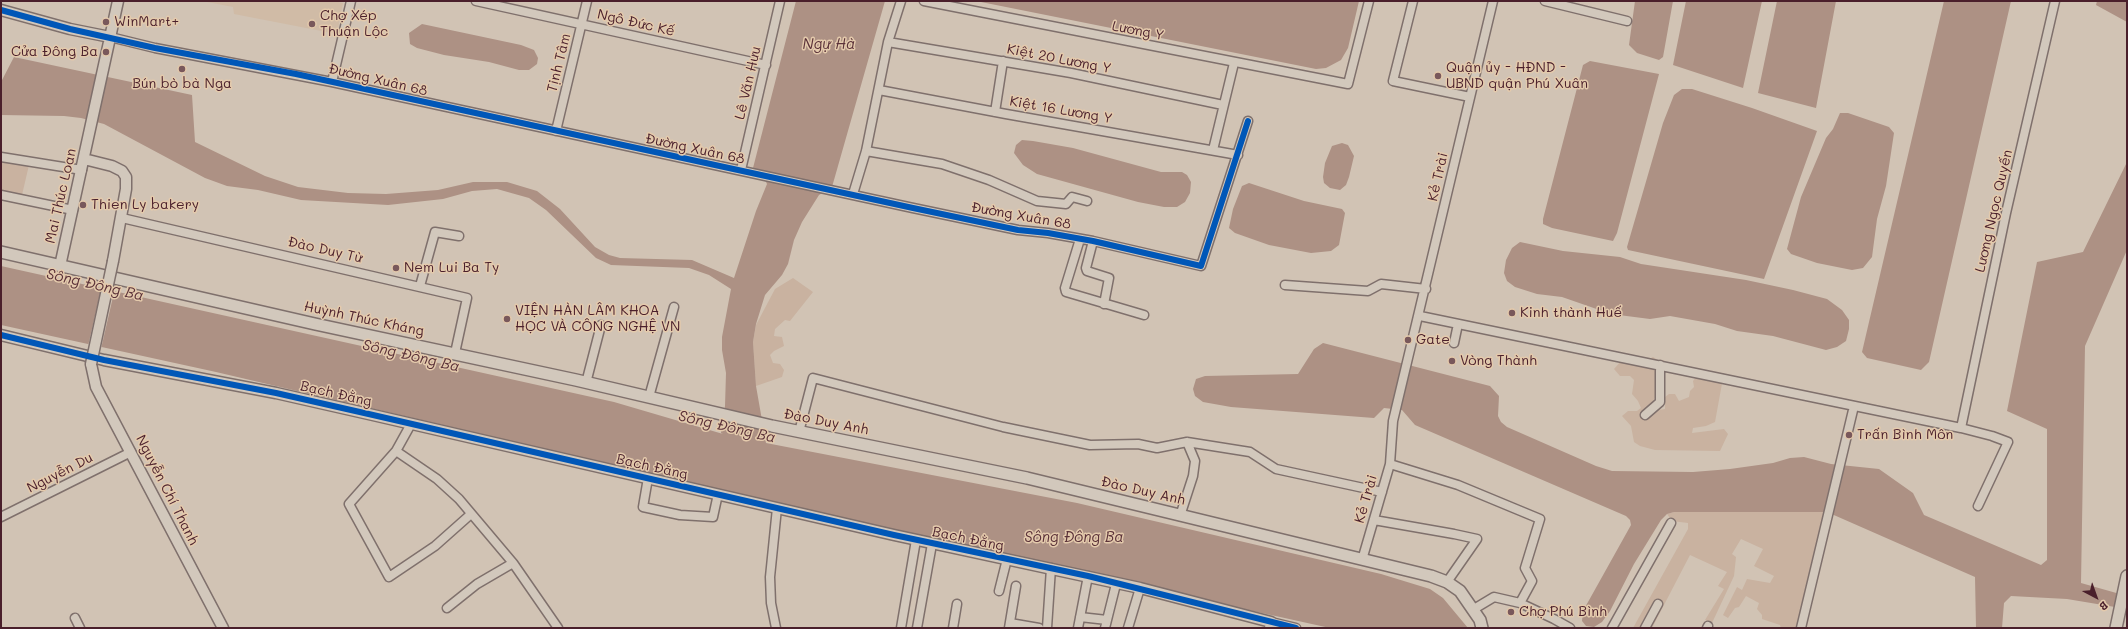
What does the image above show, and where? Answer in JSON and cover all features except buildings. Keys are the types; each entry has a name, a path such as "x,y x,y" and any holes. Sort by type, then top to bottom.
{"main road":[{"name":"Huỳnh Thúc Kháng","path":"1,252 307,323 455,353 586,382 721,415"},
{"name":"Đào Duy Anh","path":"721,415 1027,478 1431,576 1447,582 1460,591 1474,609 1480,620 1482,628"},
{"path":"2116,627 2127,576"}],"street":[{"path":"110,37 118,1"},
{"path":"332,82 351,1"},
{"name":"Ngô Đức Kế","path":"476,1 766,65"},
{"name":"Tịnh Tâm","path":"556,131 587,1"},
{"name":"Lê Văn Hưu","path":"741,170 780,1"},
{"path":"853,194 866,151 888,42 900,1"},
{"name":"Lương Y","path":"924,1 1234,63 1348,84 1369,1"},
{"path":"1413,1 1393,81 1470,97"},
{"name":"Kẻ Trài","path":"1362,560 1390,464 1393,421 1420,316 1493,1"},
{"path":"1545,1 1627,21"},
{"name":"Lương Ngọc Quyến","path":"1961,428 2006,213 2056,1"},
{"name":"Đường Xuân 68","path":"1,10 70,29 155,48 332,82 1018,230 1080,239 1201,266 1238,155"},
{"name":"Mai Thúc Loan","path":"60,266 110,37"},
{"name":"Kiệt 20 Lương Y","path":"888,42 1071,73 1223,105"},
{"path":"995,112 1003,61"},
{"path":"1213,150 1234,63"},
{"name":"Kiệt 16 Lương Y","path":"879,90 1238,155"},
{"path":"1238,155 1248,121"},
{"path":"866,151 942,164 989,180 1037,201 1066,204 1072,197 1087,201"},
{"path":"1,157 82,170"},
{"path":"84,159 112,166 122,172 126,177 122,218"},
{"path":"1,195 73,210"},
{"name":"Nguyễn Chí Thanh","path":"122,218 91,364 96,387 223,628"},
{"name":"Đào Duy Từ","path":"122,218 467,298 455,353"},
{"path":"420,286 435,232 459,236"},
{"path":"1080,239 1064,289 1070,294 1144,315"},
{"path":"1092,242 1086,268 1087,271 1109,278 1104,304"},
{"path":"1285,285 1368,291 1381,284 1426,289"},
{"path":"650,397 674,307"},
{"path":"1420,316 1961,428 2008,442 1978,506"},
{"path":"1454,343 1458,324"},
{"path":"586,382 601,325"},
{"name":"Bạch Đằng","path":"1,335 104,360 276,393 932,544 1088,576 1116,584 1140,588 1271,625 1296,628"},
{"path":"1645,416 1660,402 1660,366"},
{"path":"799,432 813,378 1003,428 1090,445 1138,444 1157,448 1187,442 1250,452 1276,469 1382,492"},
{"path":"1801,628 1854,406"},
{"path":"411,424 396,451 350,504 389,577 435,546 471,514"},
{"path":"1180,516 1195,461 1187,442"},
{"path":"396,451 438,480 459,499 514,563 558,628"},
{"name":"Nguyễn Du","path":"1,518 131,452"},
{"path":"1390,464 1458,485 1540,518 1525,568 1532,581 1520,604"},
{"path":"648,478 643,507 680,515 713,517 718,494"},
{"path":"776,628 770,577 777,508"},
{"path":"1374,520 1476,539 1447,582"},
{"path":"1612,628 1671,523"},
{"path":"901,628 916,540"},
{"path":"917,628 932,544"},
{"path":"999,591 1007,559"},
{"path":"447,608 477,584 514,563"},
{"path":"1047,628 1051,568"},
{"path":"1078,628 1088,576"},
{"path":"1080,617 1106,624 1116,584"},
{"path":"1016,586 1010,626 1039,628"},
{"path":"1128,628 1140,588"},
{"path":"1474,609 1486,600 1494,597 1520,604 1554,618 1570,628"},
{"path":"953,628 957,604"},
{"path":"1645,628 1658,604"},
{"path":"75,618 80,628"}],"shaded area":[{"name":"Chợ Xép Thuận Lộc","path":"202,1 333,1 343,3 337,34 234,14 233,7"},
{"path":"1,161 29,165 22,195 1,191"},
{"path":"793,278 813,292 790,321 785,320 775,329 774,336 782,337 784,346 774,351 770,355 773,363 780,364 784,370 782,377 756,386 753,342 756,325 775,289"},
{"path":"1639,357 1644,362 1653,357 1658,360 1664,360 1664,370 1655,398 1648,408 1652,411 1665,409 1665,397 1669,394 1675,394 1679,401 1689,397 1690,391 1694,387 1693,381 1702,370 1723,378 1715,422 1706,426 1693,428 1692,433 1724,429 1728,434 1720,451 1655,450 1640,446 1634,442 1631,426 1622,416 1628,411 1637,411 1641,408 1638,401 1632,394 1634,380 1630,376 1620,376 1614,369 1621,361 1633,361"},
{"path":"1674,512 1827,512 1799,628 1781,628 1780,625 1762,619 1762,615 1757,609 1759,603 1746,596 1739,607 1735,608 1728,618 1723,615 1737,587 1742,590 1747,579 1770,583 1774,576 1754,566 1763,549 1741,539 1732,554 1736,557 1734,576 1712,623 1705,620 1724,589 1718,586 1727,572 1690,555 1652,628 1633,628 1688,529 1688,523 1672,521 1667,514"}],"water":[{"name":"Sông Đông Ba","path":"796,1 885,1 832,187 819,195 802,222 794,240 788,264 782,275 765,295 756,324 753,342 756,386 766,443 1077,503 1381,574 1430,589 1443,598 1468,628 1330,628 976,550 216,372 1,325 1,266 614,402 723,434 721,433 725,406 726,373 722,350 722,337 731,289 709,275 689,268 611,265 596,258 546,210 529,198 497,189 472,191 443,199 388,205 301,200 258,190 227,186 205,178 104,124 81,118 64,116 1,115 1,82 14,57 192,95 195,142 265,176 298,187 348,193 386,194 438,190 473,182 507,182 537,191 560,209 595,247 609,255 620,258 692,260 734,278 756,211 767,184 761,171 753,168"},
{"path":"976,1 1359,1 1348,48 1341,60 1326,68 1316,69"},
{"path":"1635,1 1673,1 1663,57 1659,60 1637,53 1629,45"},
{"path":"1686,1 1762,1 1743,88 1673,65"},
{"path":"1777,1 1836,1 1816,108 1758,93"},
{"path":"1944,1 2011,1 1929,362 1921,370 1867,358 1862,352"},
{"path":"2097,1 2127,1 2127,22 2096,5"},
{"path":"422,24 521,45 534,50 538,58 537,64 529,70 519,70 489,62 444,55 417,48 410,44 409,33"},
{"path":"1590,61 1659,74 1617,233 1613,241 1552,228 1543,224 1543,219 1583,65"},
{"path":"1682,89 1692,89 1817,131 1764,279 1628,250 1627,247 1663,123 1674,95"},
{"path":"1840,113 1848,113 1889,127 1894,133 1886,186 1877,219 1872,257 1863,268 1852,270 1817,263 1791,254 1787,249 1801,197 1826,138 1833,129"},
{"path":"1022,140 1073,148 1161,172 1182,172 1187,175 1191,182 1190,193 1185,202 1177,207 1164,207 1138,202 1037,174 1023,165 1014,153 1016,145"},
{"path":"1342,143 1348,145 1354,156 1346,185 1340,190 1330,188 1324,183 1323,177 1325,163 1332,146"},
{"path":"2127,162 2127,250 2085,346 2081,583 2127,596 2127,609 2067,599 2011,596 2004,603 2002,628 1976,628 1975,577 1827,512 1674,512 1667,514 1661,520 1634,564 1610,611 1602,622 1594,627 1586,626 1582,621 1583,611 1631,525 1630,520 1626,516 1415,425 1402,410 1384,408 1374,418 1231,407 1203,402 1195,396 1193,389 1196,379 1205,376 1298,374 1314,349 1323,343 1490,386 1499,396 1498,416 1501,422 1507,427 1596,466 1612,471 1693,472 1730,469 1773,463 1790,458 1804,457 1831,464 1879,469 1913,493 1924,515 2041,565 2047,560 2047,429 2007,411 2037,262 2083,252"},
{"path":"1249,183 1304,201 1342,209 1345,213 1339,245 1331,251 1311,253 1269,245 1235,233 1229,228 1233,209 1242,186"},
{"path":"1520,242 1563,251 1620,257 1641,264 1746,280 1827,299 1842,310 1849,320 1849,329 1846,341 1837,347 1826,350 1773,336 1737,331 1715,324 1670,316 1650,319 1611,314 1562,297 1537,294 1515,287 1507,281 1504,273 1506,260 1512,248"}],"pier":[{"path":"102,285 115,288 101,349 88,346"}],"cycle path":[{"path":"1,10 70,29 155,48 296,74 913,208 1018,230 1048,233 1093,241 1201,266 1248,121"},
{"path":"1,335 104,360 276,393 894,535 1088,576 1296,628"}],"place":[{"name":"WinMart+","path":"106,22"},
{"name":"Chợ Xép Thuận Lộc","path":"312,24"},
{"name":"Cửa Đông Ba","path":"106,52"},
{"name":"Bún bò bà Nga","path":"182,69"},
{"name":"Quận ủy - HĐND - UBND quận Phú Xuân","path":"1438,76"},
{"name":"Thien Ly bakery","path":"83,205"},
{"name":"Nem Lui Ba Ty","path":"396,268"},
{"name":"Kinh thành Huế","path":"1512,313"},
{"name":"VIỆN HÀN LÂM KHOA HỌC VÀ CÔNG NGHỆ VN","path":"507,319"},
{"name":"Gate","path":"1408,340"},
{"name":"Vòng Thành","path":"1452,361"},
{"name":"Trấn Bình Môn","path":"1849,435"},
{"name":"Chợ Phú Bình","path":"1511,612"}],"water label":[{"name":"Ngự Hà","path":"829,44"}]}
